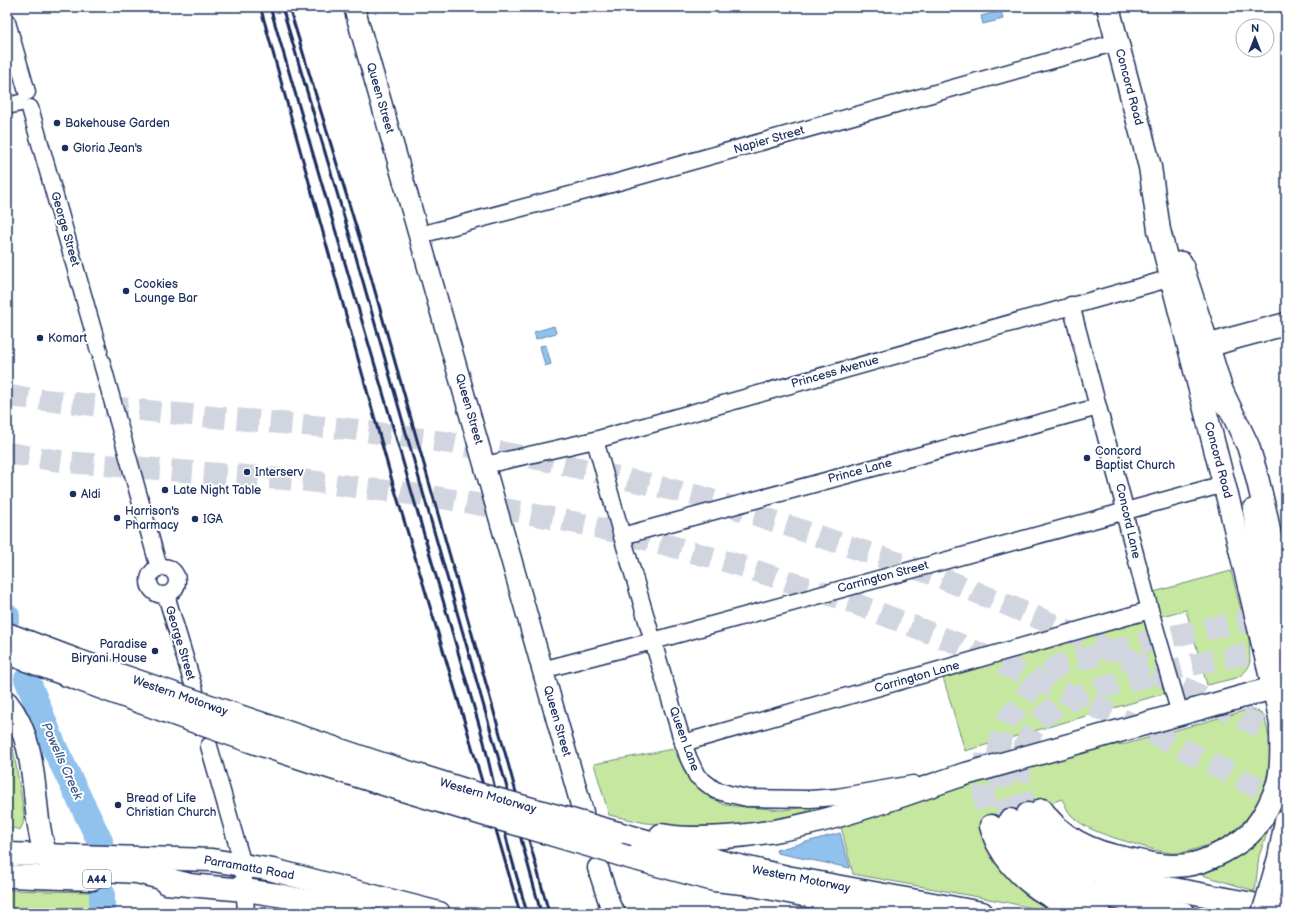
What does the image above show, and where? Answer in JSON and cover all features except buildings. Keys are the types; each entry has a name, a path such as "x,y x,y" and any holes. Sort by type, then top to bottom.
{"main road":[{"name":"Concord Road","path":"1108,7 1150,167 1159,230 1178,276 1199,349 1224,484 1273,683 1286,753"},
{"path":"1199,349 1286,324"},
{"name":"Concord Road","path":"1199,349 1220,387 1243,466 1255,515 1276,633 1273,683"},
{"path":"1220,387 1248,446 1256,473 1286,612"},
{"name":"Western Motorway","path":"7,634 106,671 376,762 478,794 580,817 617,830 730,864 787,877 982,913"},
{"name":"Western Motorway","path":"7,653 172,714 303,759 438,801 628,857 714,880 743,883 894,913"},
{"path":"617,830 670,837 707,838 743,836 779,831 809,824 879,803 962,775 1180,714 1273,683"},
{"path":"7,703 16,717 28,749 41,837 50,862 59,866 137,872 186,884"},
{"path":"1017,817 1054,825 1068,837 1103,854 1164,866 1186,866 1207,860 1234,846 1254,830 1269,806 1278,783 1281,761 1281,728"},
{"path":"1017,817 1058,853 1080,866 1121,879 1276,907 1284,913"},
{"path":"1017,817 999,846 1012,864 1030,884 1053,898 1073,907 1099,913"},
{"path":"1017,817 1016,836 1029,856 1046,871 1090,892 1184,913"},
{"path":"1276,907 1279,858 1286,821"},
{"name":"Parramatta Road","path":"7,854 212,860 273,870 439,913"},
{"name":"Parramatta Road","path":"7,876 186,884 245,890 278,894 363,913"},
{"path":"714,880 743,892 821,913"}],"street":[{"name":"Queen Street","path":"354,7 485,465 542,670 580,817"},
{"name":"George Street","path":"7,22 21,102 100,355 159,568 152,572 149,577 149,586 154,592 166,595 195,691"},
{"name":"Napier Street","path":"420,235 634,177 1117,42"},
{"name":"Princess Avenue","path":"485,465 595,440 1178,276"},
{"name":"Concord Lane","path":"1072,305 1150,610 1180,714"},
{"name":"Prince Lane","path":"622,536 1098,406"},
{"name":"Queen Lane","path":"595,440 653,641 684,743 697,776 715,790 747,798 810,799 838,797 962,775"},
{"name":"Carrington Street","path":"542,670 653,641 1224,484"},
{"name":"Carrington Lane","path":"684,743 1150,610"},
{"path":"209,746 243,865 246,913"},
{"path":"598,868 611,908 615,913"}],"green space":[{"path":"1231,571 1249,640 1250,661 1248,668 1243,674 1236,678 1207,685 1186,610 1157,617 1150,593"},
{"path":"1147,617 1166,693 965,751 942,674"},
{"path":"1251,709 1258,711 1265,717 1270,744 1270,761 1267,777 1254,808 1244,821 1232,832 1218,841 1186,852 1170,853 1154,850 1106,835 1090,828 1076,820 1067,809 1062,799 980,829 994,859 1014,885 1031,899 1059,913 853,874 840,823 1091,747 1126,744"},
{"path":"7,734 13,748 24,815 23,824 20,830 14,828 7,835"},
{"path":"673,749 688,779 709,796 725,805 782,810 823,805 824,809 784,819 739,826 680,826 646,823 609,815 594,764"},
{"path":"1270,825 1259,856 1255,891 1192,872"},
{"path":"7,890 90,892 90,913 7,913"}],"water":[{"path":"1001,11 1003,19 983,24 981,16"},
{"path":"554,326 556,333 536,339 534,332"},
{"path":"546,345 551,364 545,366 540,346"},
{"path":"840,833 850,868 777,853 776,850"}],"waterway":[{"name":"Powells Creek","path":"27,679 55,749 100,841"},
{"name":"Powells Creek","path":"102,893 102,913"}],"tunnel":[{"path":"7,396 168,413 349,429 450,443 549,461 699,496 932,574 1041,619 1131,660 1286,740"},
{"path":"7,453 67,462 309,481 442,498 587,525 660,543 735,564 848,601 959,644 1152,733 1286,802"},
{"path":"1010,820 1002,795 997,760 1003,726 1033,686 1059,665 1149,641 1274,615"},
{"path":"1028,814 1021,792 1020,770 1024,748 1037,722 1056,706 1099,688 1196,664 1283,647"},
{"path":"986,754 984,798 991,826"}],"railway":[{"path":"270,7 484,742 509,849 527,913"},
{"path":"282,7 356,257 513,809 541,913"},
{"path":"289,7 365,256 489,694 549,913"},
{"path":"262,13 391,477 468,733 520,913"}],"place":[{"name":"Bakehouse Garden","path":"57,123"},
{"name":"Gloria Jean's","path":"65,148"},
{"name":"Cookies Lounge Bar","path":"126,291"},
{"name":"Komart","path":"40,338"},
{"name":"Concord Baptist Church","path":"1087,458"},
{"name":"Interserv","path":"247,472"},
{"name":"Late Night Table","path":"165,490"},
{"name":"Aldi","path":"73,494"},
{"name":"Harrison's Pharmacy","path":"117,518"},
{"name":"IGA","path":"195,519"},
{"name":"Paradise Biryani House","path":"155,651"},
{"name":"Bread of Life Christian Church","path":"118,805"}]}
